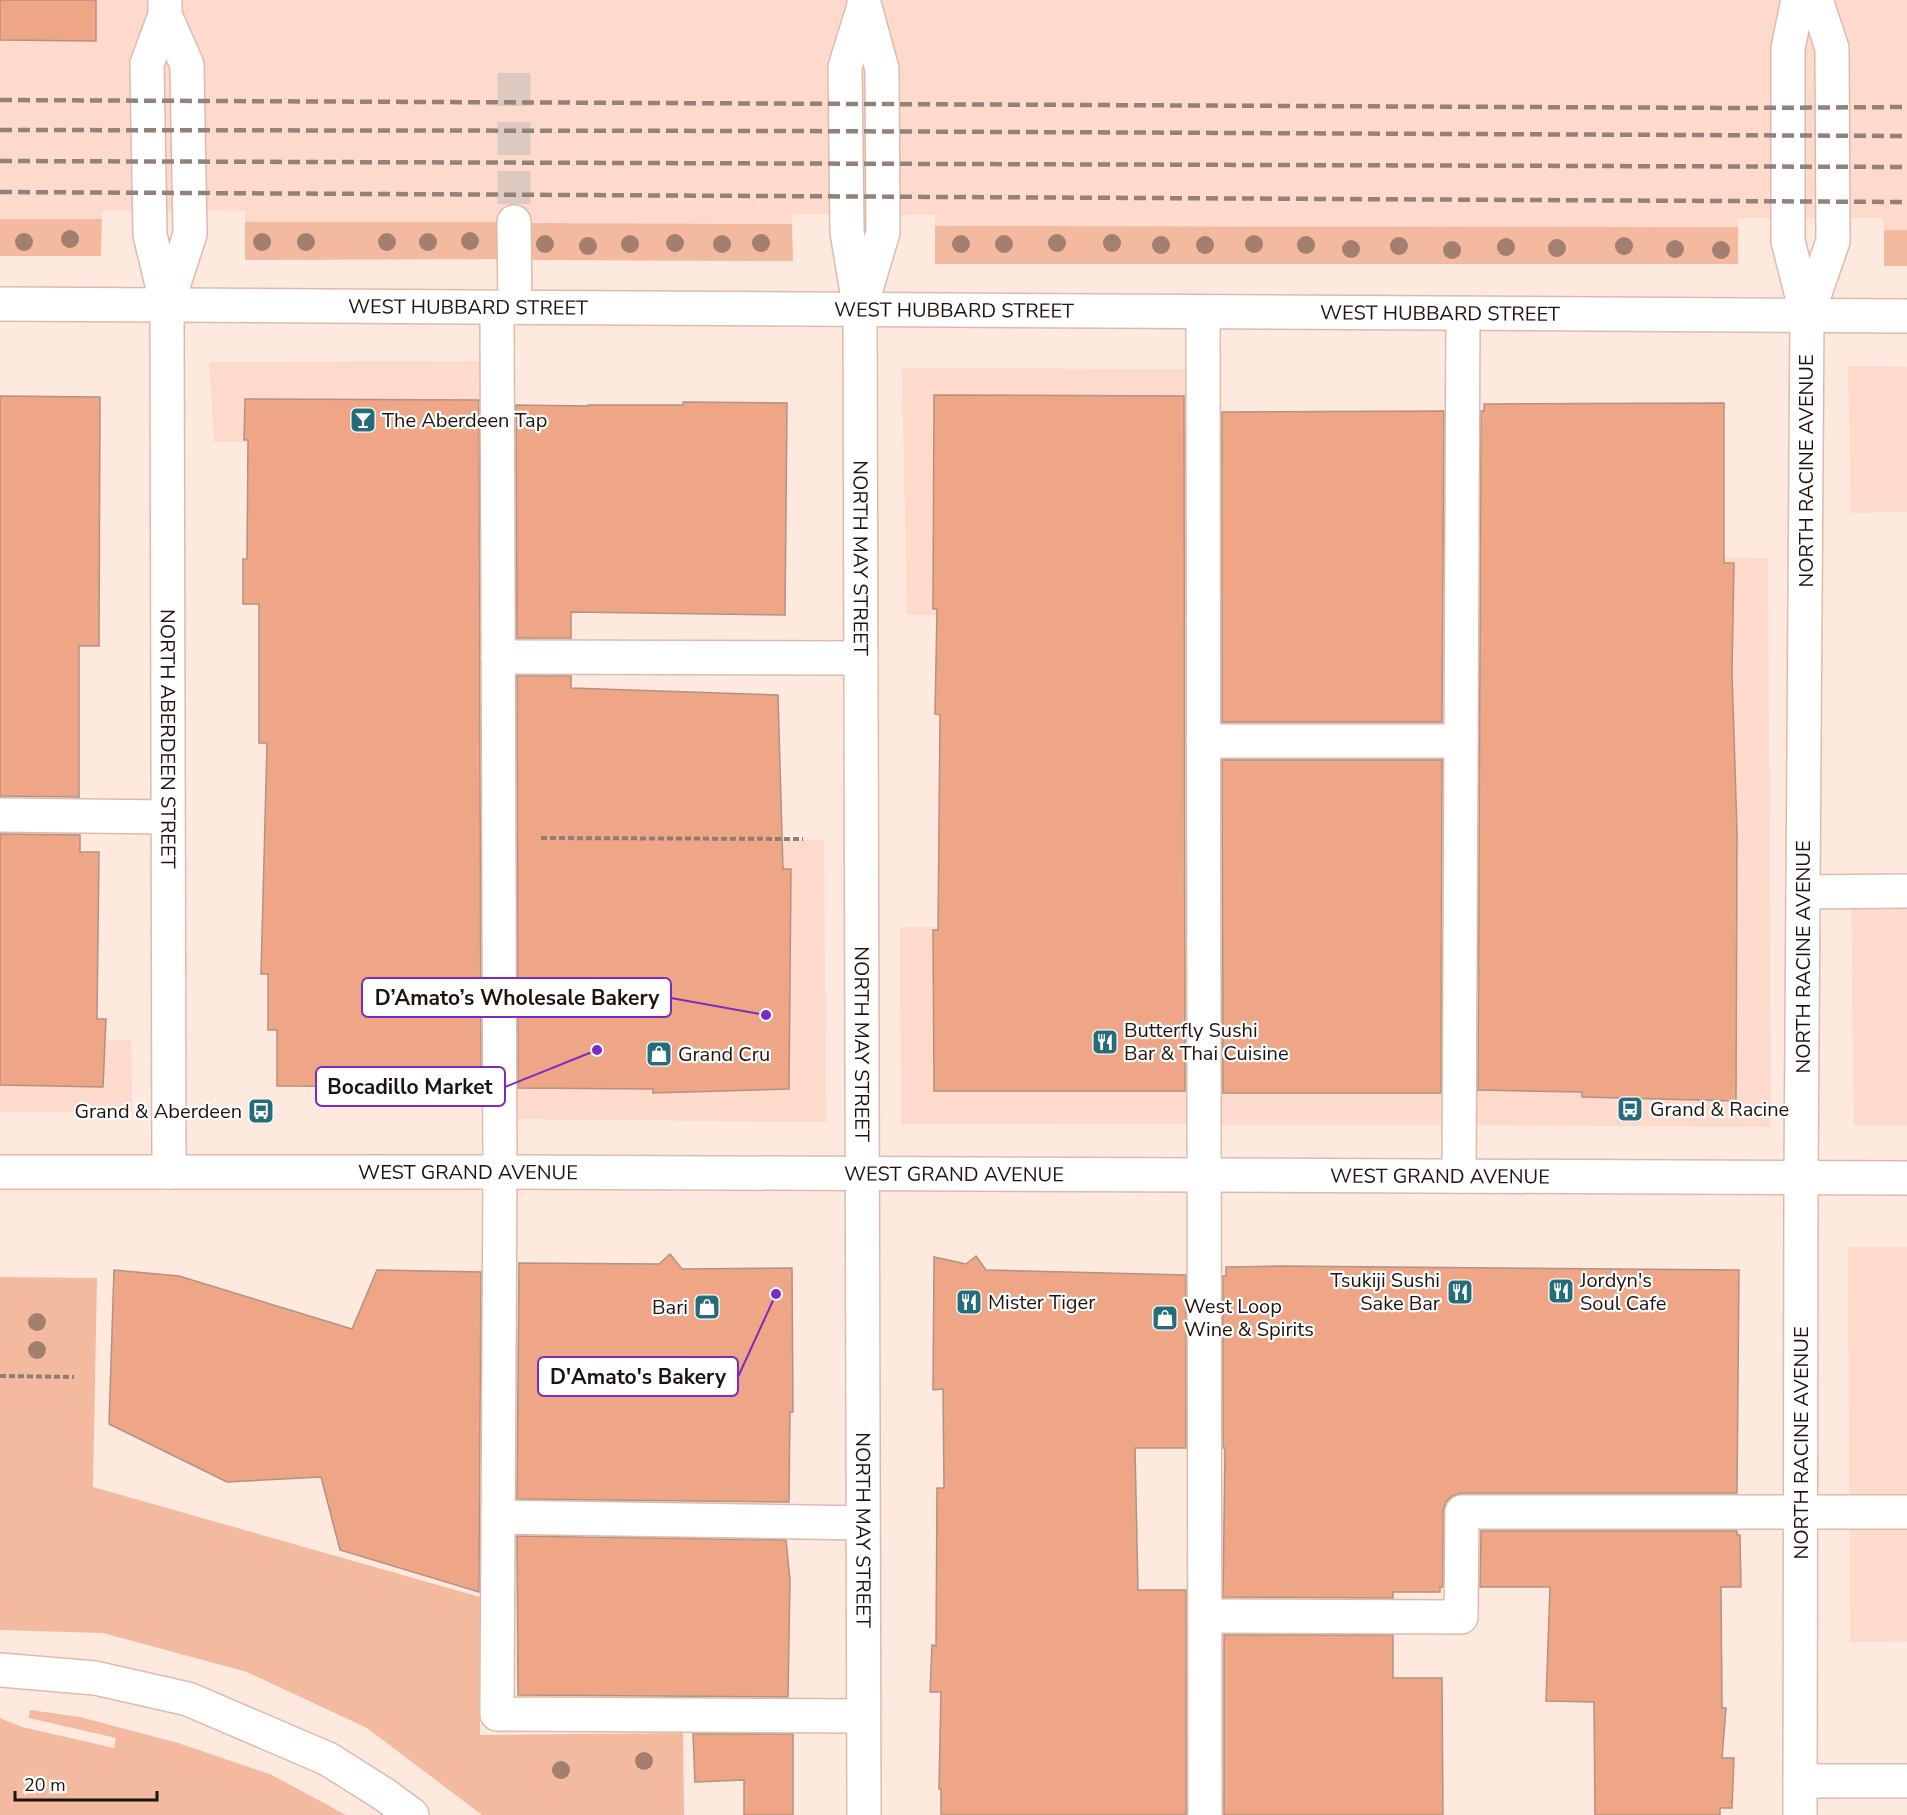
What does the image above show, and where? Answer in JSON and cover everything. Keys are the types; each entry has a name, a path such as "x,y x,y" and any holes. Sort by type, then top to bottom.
{"main road":[{"name":"NORTH RACINE AVENUE","path":"1798,0 1788,48 1788,241 1807,316 1801,1177 1800,1815"},
{"name":"NORTH RACINE AVENUE","path":"1807,316 1833,241 1832,48 1816,0"},
{"name":"NORTH MAY STREET","path":"864,3 882,69 883,232 860,310 864,1815"},
{"name":"NORTH ABERDEEN STREET","path":"165,8 188,65 190,234 167,305 169,1172"},
{"path":"514,222 506,308 498,657 500,1172 496,1714 863,1716"},
{"name":"WEST HUBBARD STREET","path":"0,304 1907,316"},
{"path":"1203,312 1205,1815"},
{"path":"1459,1176 1463,314"},
{"path":"498,657 861,658"},
{"path":"1203,741 1461,741"},
{"path":"0,815 168,817"},
{"path":"1803,892 1907,891"},
{"name":"WEST GRAND AVENUE","path":"0,1172 1907,1178"},
{"path":"1205,1616 1461,1617 1462,1512 1907,1512"},
{"path":"498,1517 863,1524"},
{"path":"0,1670 95,1678 188,1699 328,1759 412,1815"},
{"path":"1800,1781 1907,1781"}],"path":[{"path":"499,838 803,839"},
{"path":"0,1376 74,1377"}],"shaded area":[{"path":"0,0 1907,0 1907,230 1884,230 1883,218 1738,218 1738,227 935,226 935,215 793,214 792,224 245,222 245,211 102,211 102,219 0,219"},
{"path":"0,219 102,219 101,256 0,256"},
{"path":"245,222 499,222 499,259 245,260"},
{"path":"528,223 792,224 793,261 528,260"},
{"path":"935,226 1738,227 1738,264 935,264"},
{"path":"1884,230 1907,230 1907,266 1884,266"},
{"path":"498,361 498,442 214,442 209,362"},
{"path":"1848,366 1907,367 1907,512 1851,513"},
{"path":"902,368 1203,369 1203,615 907,615"},
{"path":"1462,557 1768,558 1771,1127 901,1124 900,927 1203,929 1203,741 1461,741"},
{"path":"0,815 39,815 37,1038 131,1040 132,1112 0,1112"},
{"path":"499,838 824,840 826,1122 500,1119"},
{"path":"1851,892 1907,892 1907,1125 1854,1125"},
{"path":"1848,1247 1907,1247 1907,1641 1850,1642"},
{"path":"0,1277 97,1278 93,1487 480,1597 480,1735 683,1733 684,1815 482,1815 367,1728 247,1672 103,1633 0,1630"},
{"path":"30,1710 80,1717 178,1743 272,1775 346,1815 0,1815 0,1718 22,1727 114,1748 116,1738 29,1718"}],"building":[{"path":"0,0 96,0 96,41 0,40"},
{"path":"934,395 1184,396 1185,1091 934,1091 933,930 938,930 940,715 935,714 937,609 933,609"},
{"path":"0,396 100,397 99,646 79,646 79,797 0,796"},
{"path":"245,399 479,400 481,1087 277,1086 277,1030 268,1030 268,974 261,974 267,743 259,743 259,604 243,604 243,559 247,559 248,440 244,440"},
{"path":"683,402 787,403 785,615 571,612 571,638 517,638 516,405 683,405"},
{"path":"1724,403 1724,563 1734,563 1732,672 1737,832 1736,1101 1582,1097 1582,1092 1478,1090 1481,411 1484,411 1484,404"},
{"path":"1444,411 1442,722 1222,722 1222,412"},
{"path":"517,676 571,676 571,688 778,695 783,869 791,869 789,1089 653,1093 653,1089 518,1088"},
{"path":"1222,760 1442,760 1441,1093 1223,1093"},
{"path":"0,834 80,835 80,852 99,852 97,1019 106,1019 103,1087 0,1085"},
{"path":"670,1254 682,1269 792,1268 793,1412 790,1412 789,1502 517,1499 519,1263 659,1264"},
{"path":"976,1256 986,1270 1186,1275 1186,1448 1135,1448 1138,1590 1186,1590 1186,1815 941,1815 941,1789 939,1789 941,1692 930,1692 932,1645 936,1646 937,1488 944,1488 943,1389 933,1390 934,1257 966,1264"},
{"path":"1226,1267 1739,1270 1737,1493 1461,1493 1452,1496 1446,1502 1443,1511 1443,1587 1440,1587 1440,1592 1393,1592 1393,1598 1223,1597 1225,1448 1223,1448 1223,1276 1226,1276"},
{"path":"114,1270 179,1276 352,1329 377,1270 481,1272 479,1592 340,1550 321,1477 227,1482 109,1424"},
{"path":"1481,1531 1737,1531 1737,1535 1740,1535 1741,1587 1721,1587 1722,1708 1726,1708 1722,1758 1734,1758 1732,1808 1720,1808 1720,1815 1595,1815 1594,1702 1546,1701 1550,1587 1480,1587"},
{"path":"517,1536 786,1540 790,1580 788,1697 518,1695"},
{"path":"1224,1635 1393,1635 1393,1678 1442,1678 1443,1815 1224,1815"},
{"path":"693,1734 793,1734 793,1815 744,1815 744,1780 695,1782"}],"tunnel":[{"path":"514,73 514,222"}],"railway":[{"path":"0,100 1907,107"},
{"path":"0,130 1907,136"},
{"path":"0,161 1907,167"},
{"path":"0,192 1907,202"}],"place":[{"name":"The Aberdeen Tap","path":"363,420"},
{"name":"D’Amato’s Wholesale Bakery","path":"766,1015"},
{"name":"Butterfly Sushi Bar & Thai Cuisine","path":"1105,1042"},
{"name":"Bocadillo Market","path":"597,1050"},
{"name":"Grand Cru","path":"659,1054"},
{"name":"Grand & Racine","path":"1630,1109"},
{"name":"Grand & Aberdeen","path":"261,1111"},
{"name":"Jordyn's Soul Cafe","path":"1561,1291"},
{"name":"Tsukiji Sushi Sake Bar","path":"1460,1292"},
{"name":"D'Amato's Bakery","path":"776,1294"},
{"name":"Mister Tiger","path":"969,1302"},
{"name":"Bari","path":"707,1307"},
{"name":"West Loop Wine & Spirits","path":"1165,1318"}]}
